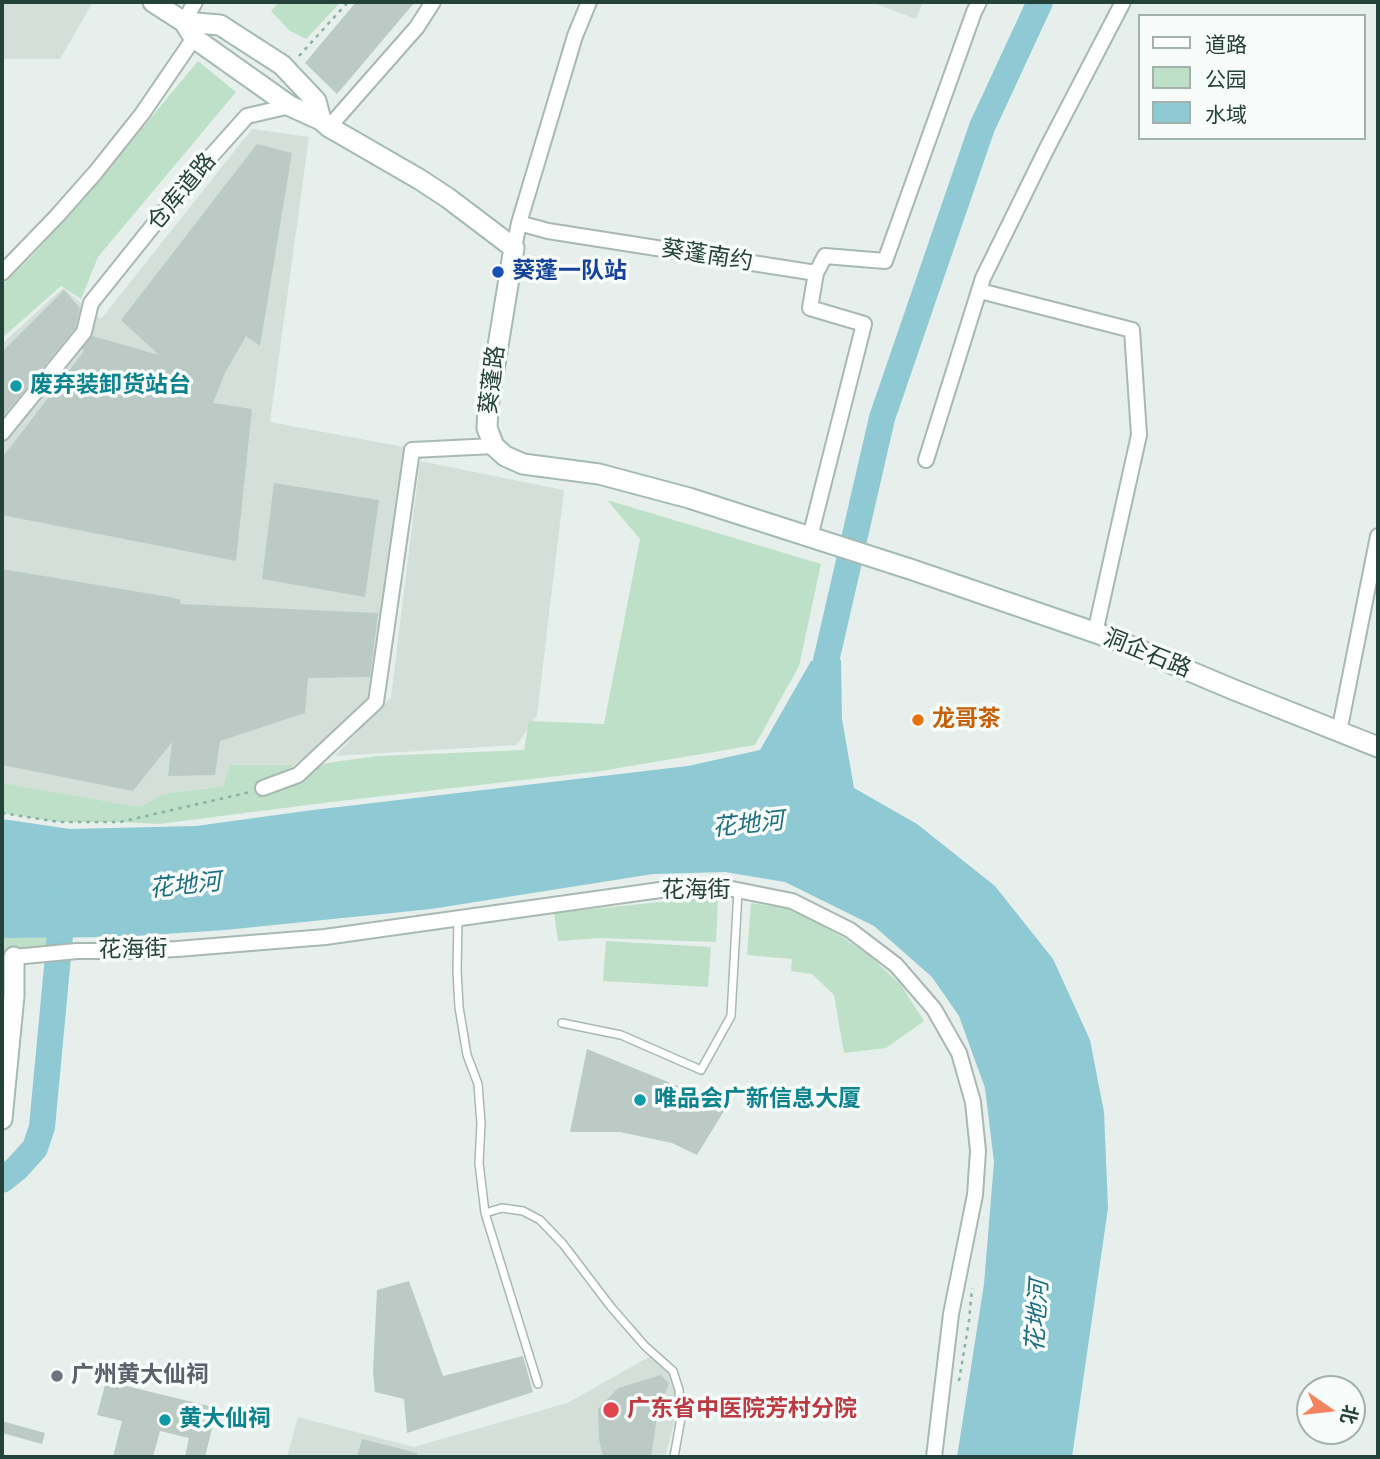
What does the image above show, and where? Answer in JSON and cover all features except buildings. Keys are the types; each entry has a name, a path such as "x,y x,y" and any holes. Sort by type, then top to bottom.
{"street":[{"path":"153,2 290,106 429,186 514,248 519,223 575,36 589,2"},
{"path":"2,273 95,173 142,114 189,30 195,2"},
{"path":"325,124 417,27 433,2"},
{"path":"814,538 864,324 810,308 816,273 825,256 885,261 979,2"},
{"path":"926,460 983,278 1123,2"},
{"path":"189,30 220,25 282,65 316,101 325,124"},
{"name":"仓库道路","path":"2,433 84,332 91,303 188,182 247,116 290,106"},
{"name":"葵蓬南约","path":"519,223 548,231 816,273"},
{"name":"葵蓬路","path":"514,248 488,407 487,428 494,446 505,456 523,464 598,474 641,484 913,570"},
{"path":"979,290 1132,330 1139,435 1095,633"},
{"path":"263,788 298,775 376,702 412,450 494,446"},
{"path":"1339,732 1378,536"},
{"name":"洞企石路","path":"913,570 1147,652 1378,747"},
{"name":"花海街","path":"2,1119 8,995 14,957 325,937 660,890 722,887 792,901 850,930 896,965 934,1009 959,1053 972,1102 978,1151 975,1195 951,1314 934,1457"}],"lane":[{"path":"562,1023 621,1035 701,1070 731,1016 738,890"},
{"path":"458,919 458,1007 467,1055 478,1084 481,1124 479,1163 485,1213 538,1384"},
{"path":"485,1213 502,1208 523,1211 540,1220 563,1244 611,1307 673,1371 679,1390 681,1418 674,1457"}],"path":[{"path":"297,59 348,2"},
{"path":"2,813 59,822 120,822 263,788"},
{"path":"957,1389 973,1281"}],"shaded area":[{"path":"2,2 93,2 60,59 2,59"},
{"path":"871,2 923,2 916,19"},
{"path":"252,129 309,137 270,422 404,447 376,702 294,765 231,765 223,786 162,794 140,807 2,783 2,344 63,288 101,319"},
{"path":"420,461 564,490 537,715 517,745 335,756 391,697"},
{"name":"广东省中医院芳村分院","path":"651,1356 684,1386 665,1457 287,1457 298,1417 414,1447 567,1403"}],"green space":[{"path":"279,2 341,2 306,39 290,31 271,11"},
{"path":"198,61 236,92 98,257 81,299 61,286 2,338 2,285 81,202"},
{"path":"607,500 821,564 799,666 755,745 601,771 159,824 59,822 2,813 2,783 140,807 162,794 223,786 230,765 294,765 267,787 327,763 377,756 524,750 529,721 604,724 640,539"},
{"path":"718,896 716,942 601,938 558,941 554,913"},
{"path":"751,903 791,909 841,936 871,957 901,985 924,1021 886,1048 844,1053 834,995 812,974 791,971 792,959 747,955"},
{"path":"53,937 55,950 2,951 2,938"},
{"path":"606,941 711,947 708,987 603,981"}],"water":[{"name":"花地河","path":"841,660 842,719 854,788 917,824 995,886 1053,959 1090,1040 1104,1112 1108,1208 1072,1457 957,1457 984,1284 994,1162 985,1088 959,1016 932,977 874,926 785,882 725,872 653,874 431,909 225,930 120,937 2,938 2,819 70,829 196,826 688,766 760,750 811,661"}],"waterway":[{"path":"819,695 882,418 982,127 1040,2"},
{"path":"2,1180 35,1148 42,1127 63,903"}],"place":[{"name":"葵蓬一队站","path":"498,272"},
{"name":"废弃装卸货站台","path":"16,386"},
{"name":"龙哥茶","path":"918,720"},
{"name":"唯品会广新信息大厦","path":"640,1100"},
{"name":"广州黄大仙祠","path":"57,1376"},
{"name":"广东省中医院芳村分院","path":"611,1410"},
{"name":"黄大仙祠","path":"165,1420"}]}
